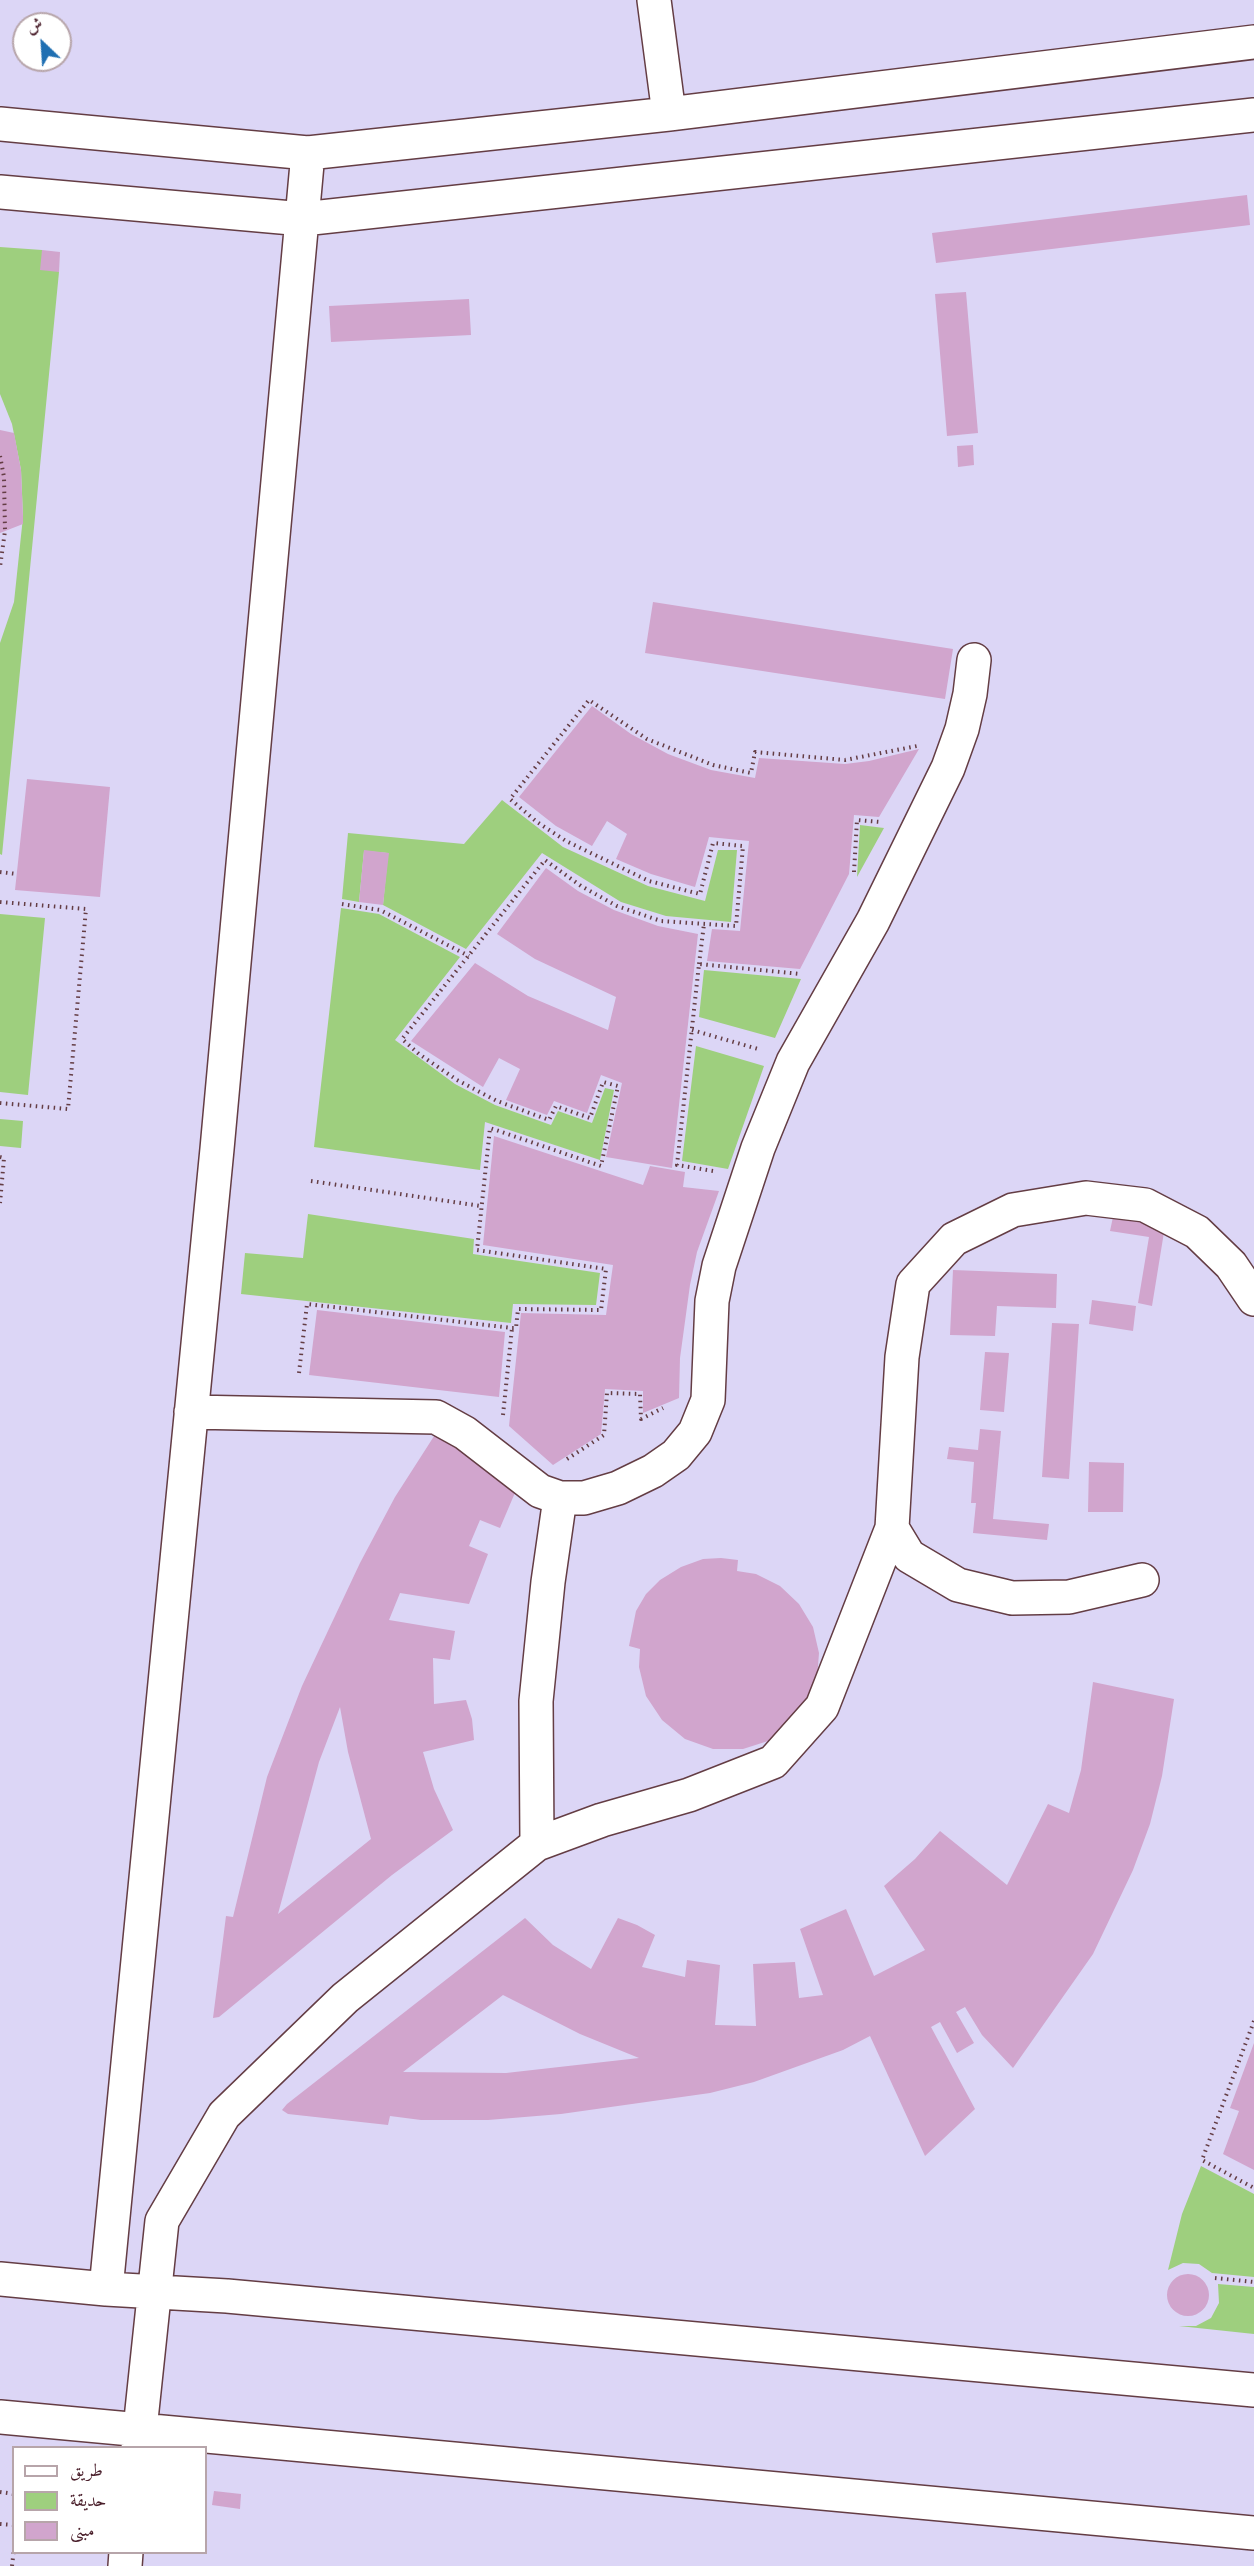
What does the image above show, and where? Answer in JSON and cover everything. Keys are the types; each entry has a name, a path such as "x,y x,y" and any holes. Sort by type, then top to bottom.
{"street":[{"path":"654,0 669,114"},
{"path":"0,124 308,153 669,114 1254,42"},
{"path":"0,192 303,219 1254,115"},
{"path":"106,2289 191,1412 308,153"},
{"path":"191,1412 435,1417 465,1433 540,1491 560,1498 584,1498 618,1488 653,1471 676,1455 695,1432 708,1400 712,1301 719,1266 758,1148 793,1062 873,921 944,777 962,729 970,694 974,660"},
{"path":"139,2439 162,2220 224,2115 345,1998 537,1844 602,1820 689,1795 773,1762 822,1707 892,1527 902,1357 913,1284 954,1239 1013,1210 1086,1198 1145,1205 1197,1232 1231,1265 1254,1299"},
{"path":"537,1844 536,1701 548,1582 560,1498"},
{"path":"892,1527 909,1556 958,1585 1012,1598 1069,1598 1142,1580"},
{"path":"0,2279 262,2300 1254,2390"},
{"path":"0,2417 139,2439 1254,2533"}],"path":[{"path":"0,456 4,477 5,531 0,567"},
{"path":"502,1423 513,1328 516,1328 518,1309 601,1310 606,1269 477,1250 489,1128 601,1166 618,1086 603,1082 590,1118 556,1106 549,1120 497,1101 457,1080 419,1054 402,1039 545,860 581,886 616,906 661,921 736,926 743,846 713,843 700,894 649,881 566,841 537,822 510,799 589,700 647,739 664,747 713,765 751,772 755,752 811,759 845,760 926,743"},
{"path":"854,873 857,820 882,822 887,812"},
{"path":"0,872 17,874"},
{"path":"0,902 86,909 68,1109 0,1103"},
{"path":"342,904 380,910 469,957"},
{"path":"704,924 677,1165 720,1172"},
{"path":"699,964 808,975"},
{"path":"692,1030 763,1050"},
{"path":"0,1157 4,1158 0,1203"},
{"path":"311,1181 481,1206"},
{"path":"299,1373 307,1304 513,1328"},
{"path":"560,1464 604,1435 607,1393 640,1394 640,1419 672,1404"},
{"path":"1254,2021 1202,2160 1254,2188"},
{"path":"1215,2278 1254,2282"}],"shaded area":[{"path":"0,0 1254,0 1254,2566 0,2566"}],"green space":[{"path":"0,247 42,250 59,272 2,855 0,854 0,643 14,602 23,517 21,470 12,424 0,394"},
{"path":"502,800 563,847 648,886 705,901 718,850 737,850 731,922 666,916 621,902 542,853 466,949 383,905 388,853 364,851 359,902 342,899 348,833 464,844"},
{"path":"860,825 884,828 857,877"},
{"path":"341,908 379,914 460,957 395,1040 455,1084 495,1105 551,1125 558,1111 592,1123 605,1088 614,1090 600,1160 485,1122 480,1170 314,1147"},
{"path":"0,914 45,918 28,1095 0,1092"},
{"path":"704,970 801,979 775,1038 699,1017"},
{"path":"696,1046 764,1066 728,1169 682,1161"},
{"path":"0,1119 23,1121 21,1148 0,1146"},
{"path":"308,1214 474,1239 473,1254 600,1273 596,1305 513,1304 511,1323 241,1294 245,1253 303,1258"},
{"path":"1201,2166 1254,2194 1254,2277 1212,2273 1199,2264 1183,2263 1168,2270 1182,2214"},
{"path":"1218,2284 1254,2287 1254,2334 1179,2326 1196,2326 1211,2318 1219,2303"}],"building":[{"path":"1247,195 1250,225 936,263 932,233"},
{"path":"42,250 60,252 59,272 40,270"},
{"path":"966,292 978,433 947,436 935,294"},
{"path":"469,299 471,335 331,342 329,306"},
{"path":"0,430 14,433 21,470 23,524 0,533"},
{"path":"973,445 974,465 958,467 957,446"},
{"path":"653,602 953,649 945,699 645,653"},
{"path":"592,706 631,734 668,754 711,770 755,778 759,758 845,764 869,761 919,749 879,817 854,815 849,874 800,969 707,961 712,929 740,931 749,841 709,837 695,887 651,874 616,859 627,834 607,821 592,846 556,826 519,797"},
{"path":"27,779 110,787 100,897 15,890"},
{"path":"364,850 389,853 383,905 359,902"},
{"path":"546,868 578,891 614,910 658,926 698,934 672,1168 606,1157 622,1083 601,1075 587,1113 554,1101 547,1115 506,1100 520,1069 499,1058 483,1087 411,1041 475,963 528,996 608,1030 616,997 535,959 497,934"},
{"path":"494,1136 643,1185 650,1166 685,1172 683,1187 719,1191 697,1252 690,1285 680,1358 679,1398 643,1413 643,1391 605,1389 601,1434 553,1465 509,1426 521,1313 606,1315 613,1265 483,1245"},
{"path":"1113,1217 1165,1226 1152,1306 1138,1303 1149,1237 1110,1231"},
{"path":"953,1270 1057,1274 1056,1308 997,1306 995,1336 950,1335"},
{"path":"1092,1300 1136,1306 1133,1331 1089,1324"},
{"path":"317,1310 505,1332 499,1397 309,1375"},
{"path":"1052,1323 1079,1324 1069,1479 1042,1477"},
{"path":"985,1352 1009,1353 1004,1412 980,1410"},
{"path":"980,1429 1001,1431 993,1519 1049,1524 1047,1540 973,1533 976,1503 971,1503 974,1462 947,1459 949,1447 978,1450"},
{"path":"438,1430 517,1488 500,1528 480,1520 469,1546 488,1554 469,1604 400,1593 389,1620 455,1631 450,1660 433,1658 434,1704 466,1700 472,1719 474,1740 423,1752 434,1789 453,1830 392,1875 219,2017 213,2018 226,1916 233,1917 267,1777 302,1686 360,1563 395,1497","holes":["340,1707 348,1752 371,1839 278,1914 319,1762"]},
{"path":"1089,1462 1124,1463 1123,1512 1088,1512"},
{"path":"703,1559 738,1560 737,1571 756,1574 780,1586 799,1604 813,1627 819,1653 817,1679 807,1705 791,1726 768,1741 743,1749 713,1749 685,1739 662,1720 646,1696 639,1667 640,1649 629,1646 636,1611 646,1594 660,1580 681,1567"},
{"path":"1093,1682 1174,1699 1162,1776 1150,1824 1133,1870 1093,1954 1013,2068 982,2035 965,2007 956,2012 974,2043 957,2053 940,2022 931,2027 975,2109 925,2156 870,2036 843,2050 754,2082 710,2093 561,2114 488,2120 421,2120 390,2116 388,2125 288,2114 282,2110 525,1918 553,1945 591,1969 618,1918 655,1935 642,1967 685,1977 687,1960 720,1965 715,2025 756,2026 753,1964 795,1962 799,1998 823,1995 800,1929 846,1909 874,1976 925,1950 884,1886 915,1859 940,1831 1007,1885 1048,1804 1069,1813 1081,1770","holes":["503,1995 580,2034 639,2058 506,2073 403,2072"]},
{"path":"1254,2043 1254,2170 1223,2154 1239,2111 1230,2108"},
{"path":"1188,2274 1196,2275 1203,2280 1208,2287 1208,2303 1203,2310 1196,2315 1188,2316 1180,2315 1173,2310 1168,2303 1167,2295 1168,2287 1173,2280 1180,2275"},
{"path":"214,2491 241,2494 240,2509 212,2505"}]}
